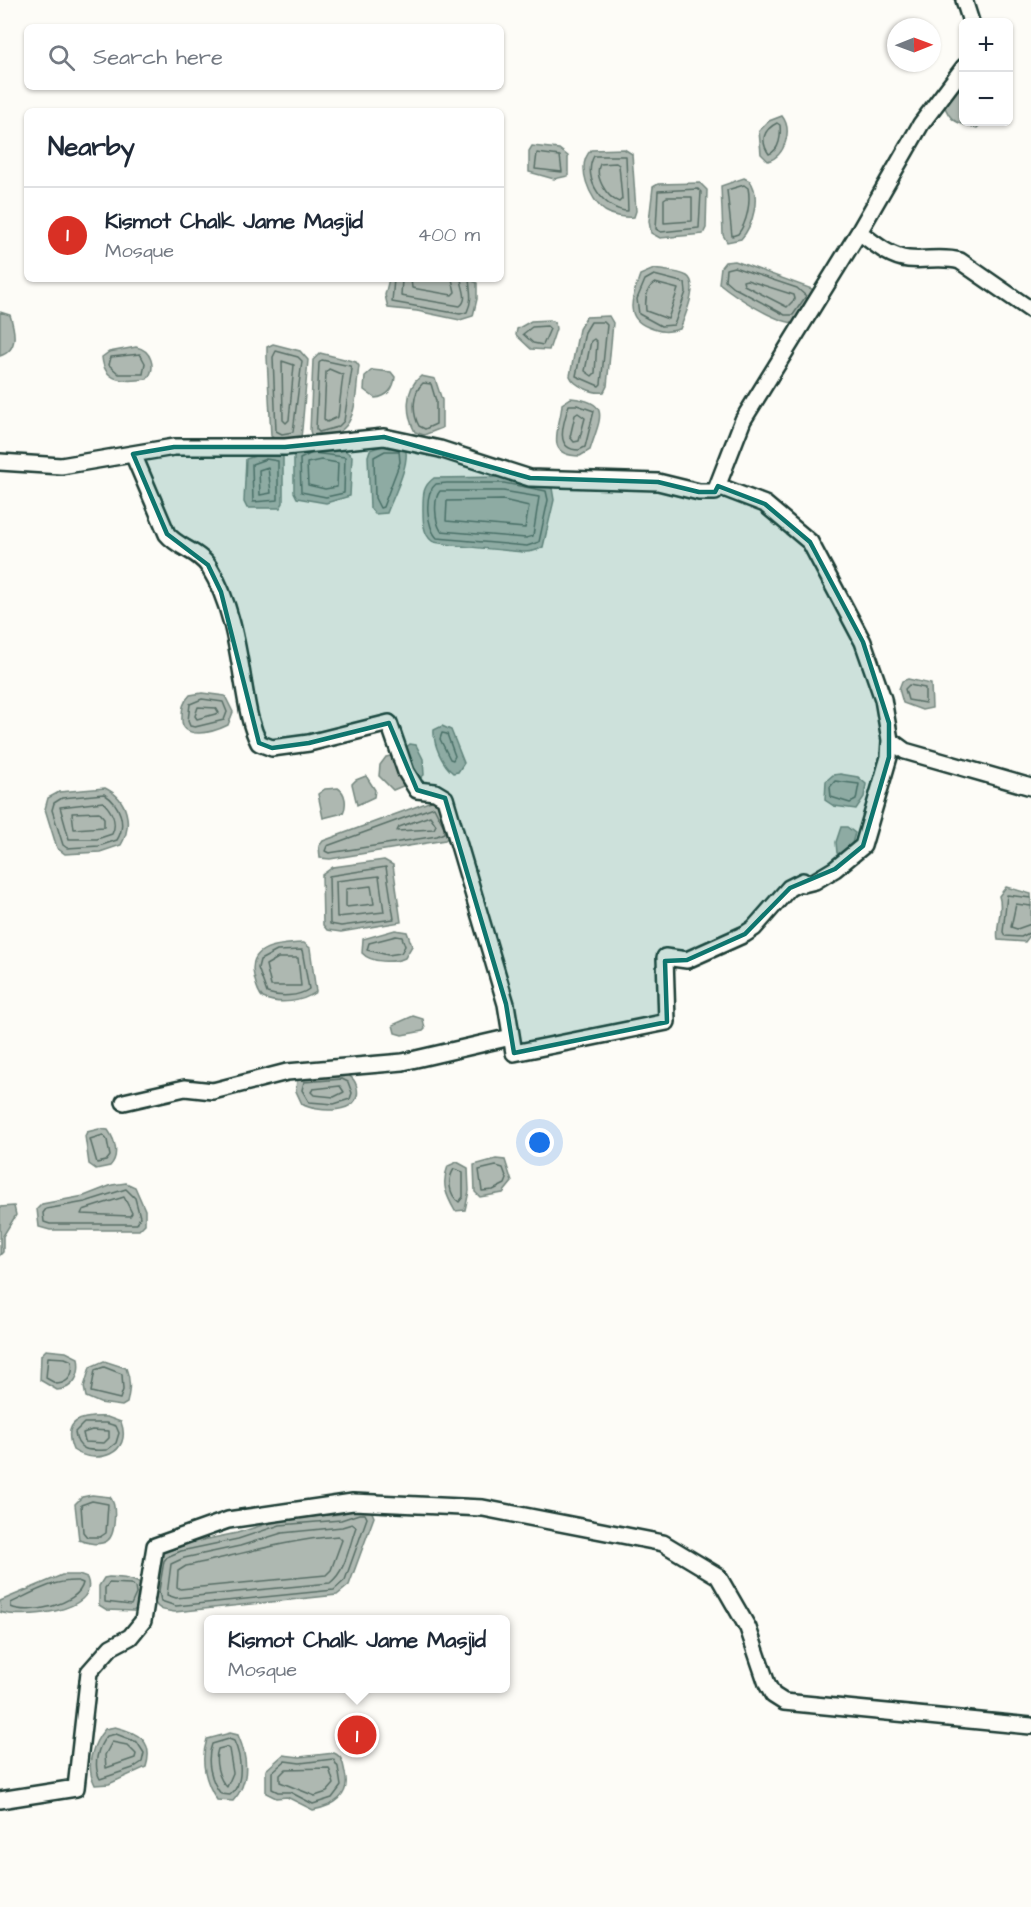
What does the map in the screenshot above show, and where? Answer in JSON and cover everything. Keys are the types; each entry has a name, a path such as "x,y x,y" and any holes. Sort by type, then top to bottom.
{"street":[{"path":"964,0 970,18"},
{"path":"0,462 61,466 174,447 285,447 384,437 440,449 530,478 658,482 699,492 715,492 743,420 859,232 921,124 959,72"},
{"path":"859,232 892,255 908,259 946,257 960,261 1031,310"},
{"path":"133,454 167,534 174,543 187,548 208,565 221,592 239,651 251,727 259,743 272,748 309,743 389,723 406,772 417,789 435,792 445,798 506,1004 514,1053 667,1022 665,957 687,960 745,934 754,928 789,888 803,881 802,884 815,881 836,869 863,846 889,757 890,740 883,699 863,642 810,542 765,504 718,486"},
{"path":"890,740 905,751 1031,786"},
{"path":"124,1102 185,1088 213,1091 287,1072 403,1062 511,1037"},
{"path":"0,1800 76,1788 89,1672 111,1647 130,1637 143,1621 156,1546 228,1520 353,1502 483,1508 663,1543 718,1575 748,1628 767,1684 773,1695 784,1702 1031,1726"}],"highlighted area":[{"path":"384,437 530,478 658,482 699,492 715,492 718,486 765,504 810,542 863,642 889,723 889,757 863,846 835,869 790,888 745,934 687,960 665,961 667,1022 514,1053 506,1004 445,798 417,790 389,723 309,743 272,748 259,743 221,592 208,565 167,534 133,454 174,447 285,447"}],"water":[{"path":"959,83 959,122 949,115 944,104"},
{"path":"782,116 787,128 786,142 779,154 768,161 761,154 759,131 769,121"},
{"path":"532,146 559,149 568,156 568,176 554,179 529,172 529,151"},
{"path":"624,149 632,154 636,211 634,217 612,214 599,206 590,191 584,173 586,157 591,150"},
{"path":"744,178 750,181 755,195 752,219 741,239 727,242 723,235 721,186"},
{"path":"700,183 707,190 706,228 703,234 660,238 651,233 649,221 653,187 658,184"},
{"path":"735,261 812,289 814,293 794,323 765,313 719,283 721,267 725,262"},
{"path":"654,269 679,273 691,280 692,293 680,329 656,330 640,323 635,317 632,305 640,275"},
{"path":"388,282 477,283 477,299 473,316 460,320 417,311 388,308 385,295"},
{"path":"0,312 10,315 14,339 10,349 0,356"},
{"path":"609,316 613,323 607,386 604,392 595,392 580,386 570,376 579,329 586,317"},
{"path":"531,321 555,322 556,329 549,350 531,349 516,335 517,329"},
{"path":"273,344 300,351 308,360 301,437 281,439 271,436 267,347"},
{"path":"136,347 149,355 151,360 152,369 147,379 117,379 107,372 102,357 109,352"},
{"path":"320,353 356,362 359,366 355,405 347,425 339,432 328,436 312,437 310,431 313,360"},
{"path":"372,370 391,372 395,377 389,392 383,396 375,398 364,390 365,376"},
{"path":"421,376 435,379 442,400 442,428 424,435 415,432 408,410 409,395 415,381"},
{"path":"571,398 593,404 598,408 600,414 590,450 580,456 568,455 557,446 556,439 562,404"},
{"path":"385,445 405,447 406,462 387,513 375,514 370,508 368,456 370,450"},
{"path":"327,447 343,449 352,456 350,496 326,503 297,498 294,492 294,455"},
{"path":"265,453 283,456 283,503 280,508 247,508 244,502 246,459"},
{"path":"503,477 552,488 554,500 543,547 525,552 437,543 429,538 424,525 423,498 424,490 430,481 434,478"},
{"path":"908,679 931,684 932,708 922,710 903,703 899,689 902,681"},
{"path":"202,693 225,696 233,712 228,725 199,733 186,730 182,717 184,703 190,695"},
{"path":"442,726 451,730 464,763 458,772 453,773 449,769 437,747 434,730"},
{"path":"410,744 416,745 423,759 424,775 419,779 415,778 403,750"},
{"path":"395,755 403,776 403,786 393,790 379,776 380,765 386,757"},
{"path":"833,775 858,777 866,784 864,797 856,809 834,806 825,800 826,781"},
{"path":"366,776 375,790 374,797 357,805 352,784"},
{"path":"105,788 119,799 126,813 127,829 121,845 100,852 65,854 57,848 45,809 48,798 59,792"},
{"path":"338,788 343,793 345,803 343,813 323,818 318,794 325,789"},
{"path":"434,800 438,801 451,835 445,840 330,859 320,858 319,846 323,841"},
{"path":"841,827 847,827 855,833 851,847 840,854 837,853 836,842"},
{"path":"384,860 393,865 401,922 341,932 327,930 323,925 322,875 333,867"},
{"path":"1006,887 1031,894 1031,934 1025,942 998,940 1001,907 999,896"},
{"path":"395,930 407,932 412,946 405,958 383,961 371,959 362,953 363,939"},
{"path":"304,943 310,948 316,992 291,1001 263,998 258,991 254,976 255,958 267,948"},
{"path":"413,1016 423,1019 425,1029 423,1031 402,1035 395,1033 393,1025"},
{"path":"342,1072 352,1078 356,1085 357,1097 353,1103 337,1110 317,1109 302,1104 296,1091 297,1078"},
{"path":"99,1129 108,1130 113,1138 116,1153 110,1166 96,1169 89,1164 85,1136 87,1132"},
{"path":"496,1159 505,1160 512,1182 503,1193 480,1197 475,1192 474,1165"},
{"path":"457,1162 468,1168 469,1191 465,1210 455,1211 447,1194 445,1178 448,1166"},
{"path":"126,1183 135,1187 145,1210 145,1224 139,1230 50,1230 39,1227 37,1209 42,1204 84,1196 112,1185"},
{"path":"14,1206 16,1215 3,1236 3,1252 0,1255 0,1207"},
{"path":"46,1350 66,1352 78,1358 77,1375 68,1387 57,1390 40,1380 41,1355"},
{"path":"104,1361 126,1368 129,1389 127,1403 122,1406 100,1403 86,1397 84,1387 90,1367"},
{"path":"89,1417 107,1417 121,1422 122,1442 117,1449 101,1457 82,1455 73,1450 70,1432 76,1422"},
{"path":"92,1495 110,1497 114,1506 112,1533 107,1541 100,1543 79,1540 75,1504 82,1497"},
{"path":"358,1508 371,1510 374,1517 349,1585 337,1595 175,1612 162,1610 156,1605 153,1591 161,1553 179,1545 237,1533 279,1520 340,1514"},
{"path":"62,1575 79,1575 87,1578 88,1590 82,1599 71,1606 40,1614 0,1612 0,1601"},
{"path":"104,1578 139,1583 143,1594 134,1611 107,1610 99,1605 99,1586"},
{"path":"115,1727 143,1739 148,1751 146,1767 109,1784 95,1785 90,1763 93,1749 105,1729"},
{"path":"230,1733 238,1735 244,1752 245,1778 239,1794 233,1801 217,1800 204,1770 205,1747 207,1739"},
{"path":"334,1753 342,1761 346,1781 343,1794 334,1803 313,1810 287,1797 276,1798 266,1793 266,1770 283,1755 300,1757"}],"place":[{"name":"Kismot Chalk Jame Masjid","path":"357,1735"}]}
